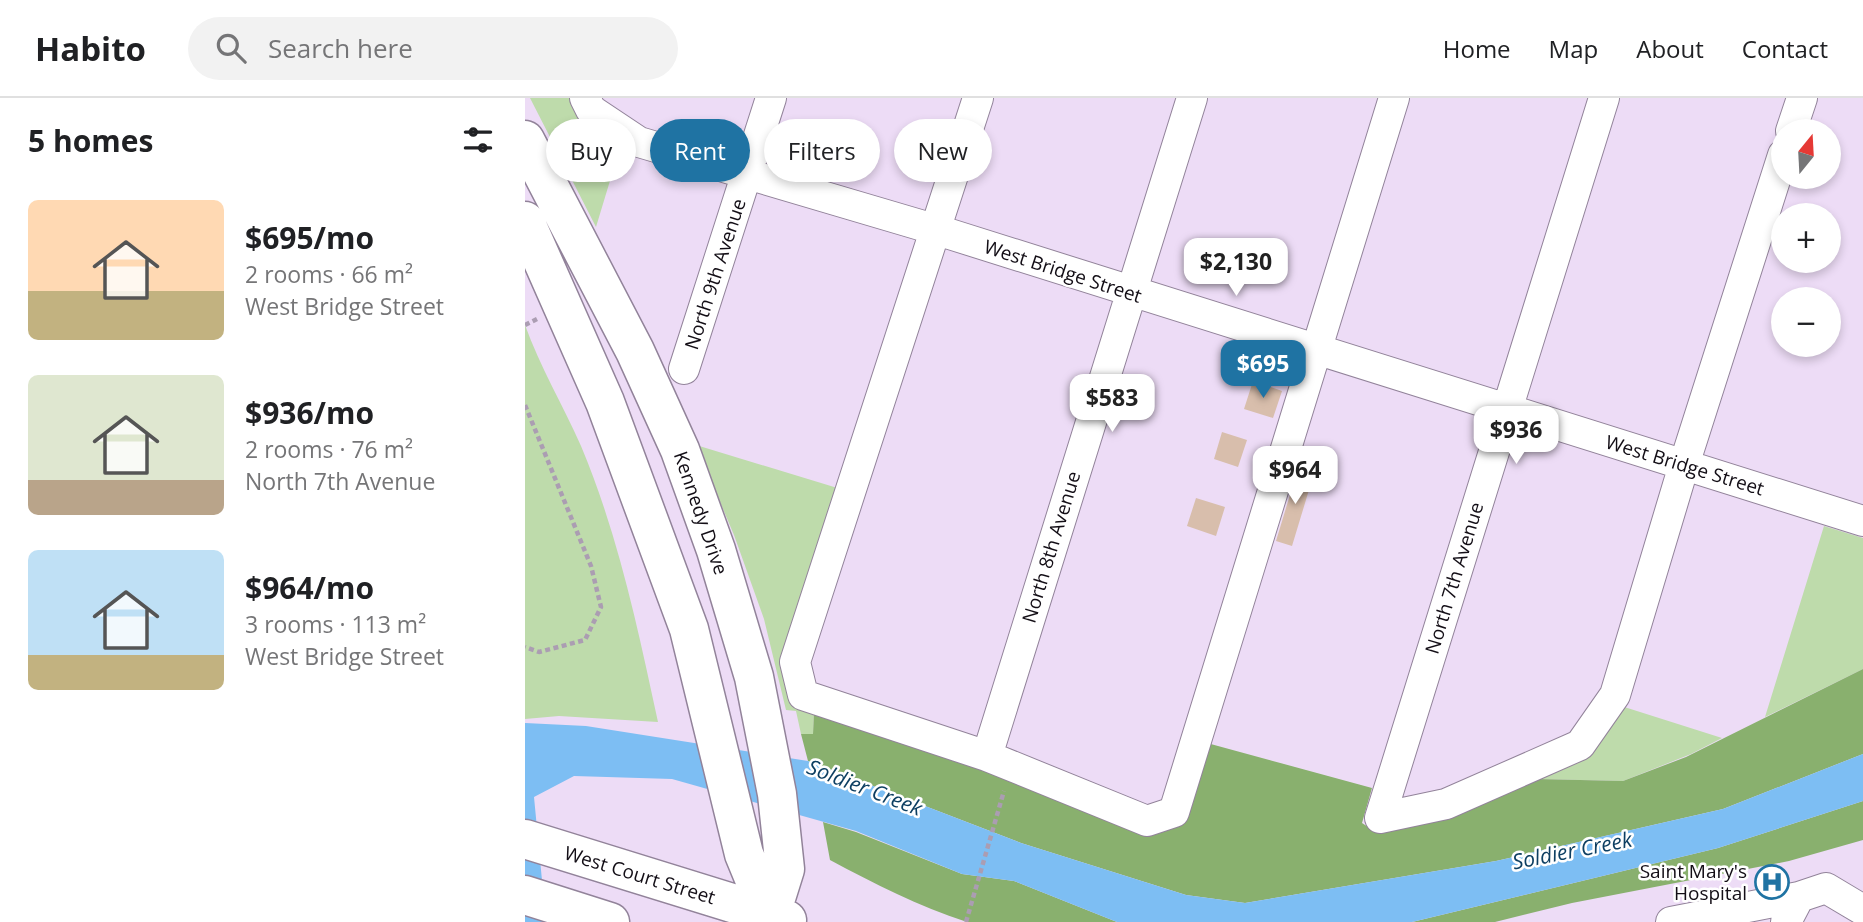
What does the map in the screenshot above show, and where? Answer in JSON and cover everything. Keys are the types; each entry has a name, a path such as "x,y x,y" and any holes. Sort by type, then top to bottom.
{"main road":[{"name":"Kennedy Drive","path":"525,140 618,317 680,450 716,550 754,677 777,794 785,869 779,919"},
{"path":"525,221 623,448 689,629 744,854 779,919"},
{"name":"West Court Street","path":"525,839 779,919"},
{"path":"525,895 610,922"}],"street":[{"name":"North 9th Avenue","path":"750,163 771,98"},
{"path":"978,98 795,663 803,695 987,757 1147,821 1174,812 1394,98"},
{"name":"North 8th Avenue","path":"987,757 1192,98"},
{"name":"North 7th Avenue","path":"1604,98 1380,818 1446,804 1580,745 1615,695 1684,465"},
{"path":"1795,119 1802,98"},
{"name":"West Bridge Street","path":"588,104 639,142 650,145"},
{"name":"West Bridge Street","path":"750,176 937,230 1863,521"},
{"name":"North 9th Avenue","path":"684,369 744,182"},
{"path":"1684,465 1772,189"},
{"path":"1671,922 1793,909 1826,888 1863,910"}],"path":[{"path":"525,405 591,566 601,607 585,640 539,652 525,647"},
{"path":"966,922 997,817"}],"green space":[{"path":"530,98 571,98 587,119 546,119 546,129"},
{"path":"573,182 610,182 596,227"},
{"path":"525,325 581,446 606,513 635,617 658,722 559,716 525,719"},
{"path":"696,445 844,490 789,658 814,712 813,735 801,734 796,711 786,710 764,619 734,535"},
{"path":"1824,526 1863,538 1863,669 1765,717"},
{"path":"1863,669 1863,754 1723,809 1496,861 1245,903 1186,895 1021,843 808,761 801,734 813,734 814,712 1012,777 1147,827 1207,743 1372,788 1362,823 1374,831 1398,829 1495,799 1537,779 1623,781 1686,757"},
{"path":"1618,705 1722,738 1691,754 1623,781 1537,779"},
{"path":"1863,801 1863,840 1789,861 1572,903 1495,922 1412,922 1718,848"},
{"path":"823,822 856,832 962,874 1014,881 1117,922 967,922 897,894 830,860"}],"water":[{"name":"Soldier Creek","path":"525,723 586,726 808,761 1021,843 1186,895 1245,903 1496,861 1723,809 1863,754 1863,801 1718,848 1412,922 1117,922 1014,881 962,874 856,831 672,779 574,776 534,797 546,922 525,922"}],"building":[{"path":"1253,381 1282,391 1273,418 1244,409"},
{"path":"1222,432 1247,440 1238,467 1214,459"},
{"path":"1299,465 1315,470 1292,546 1276,541"},
{"path":"1196,498 1225,507 1216,536 1187,526"}],"place":[{"name":"Saint Mary's Hospital","path":"1772,882"}]}
